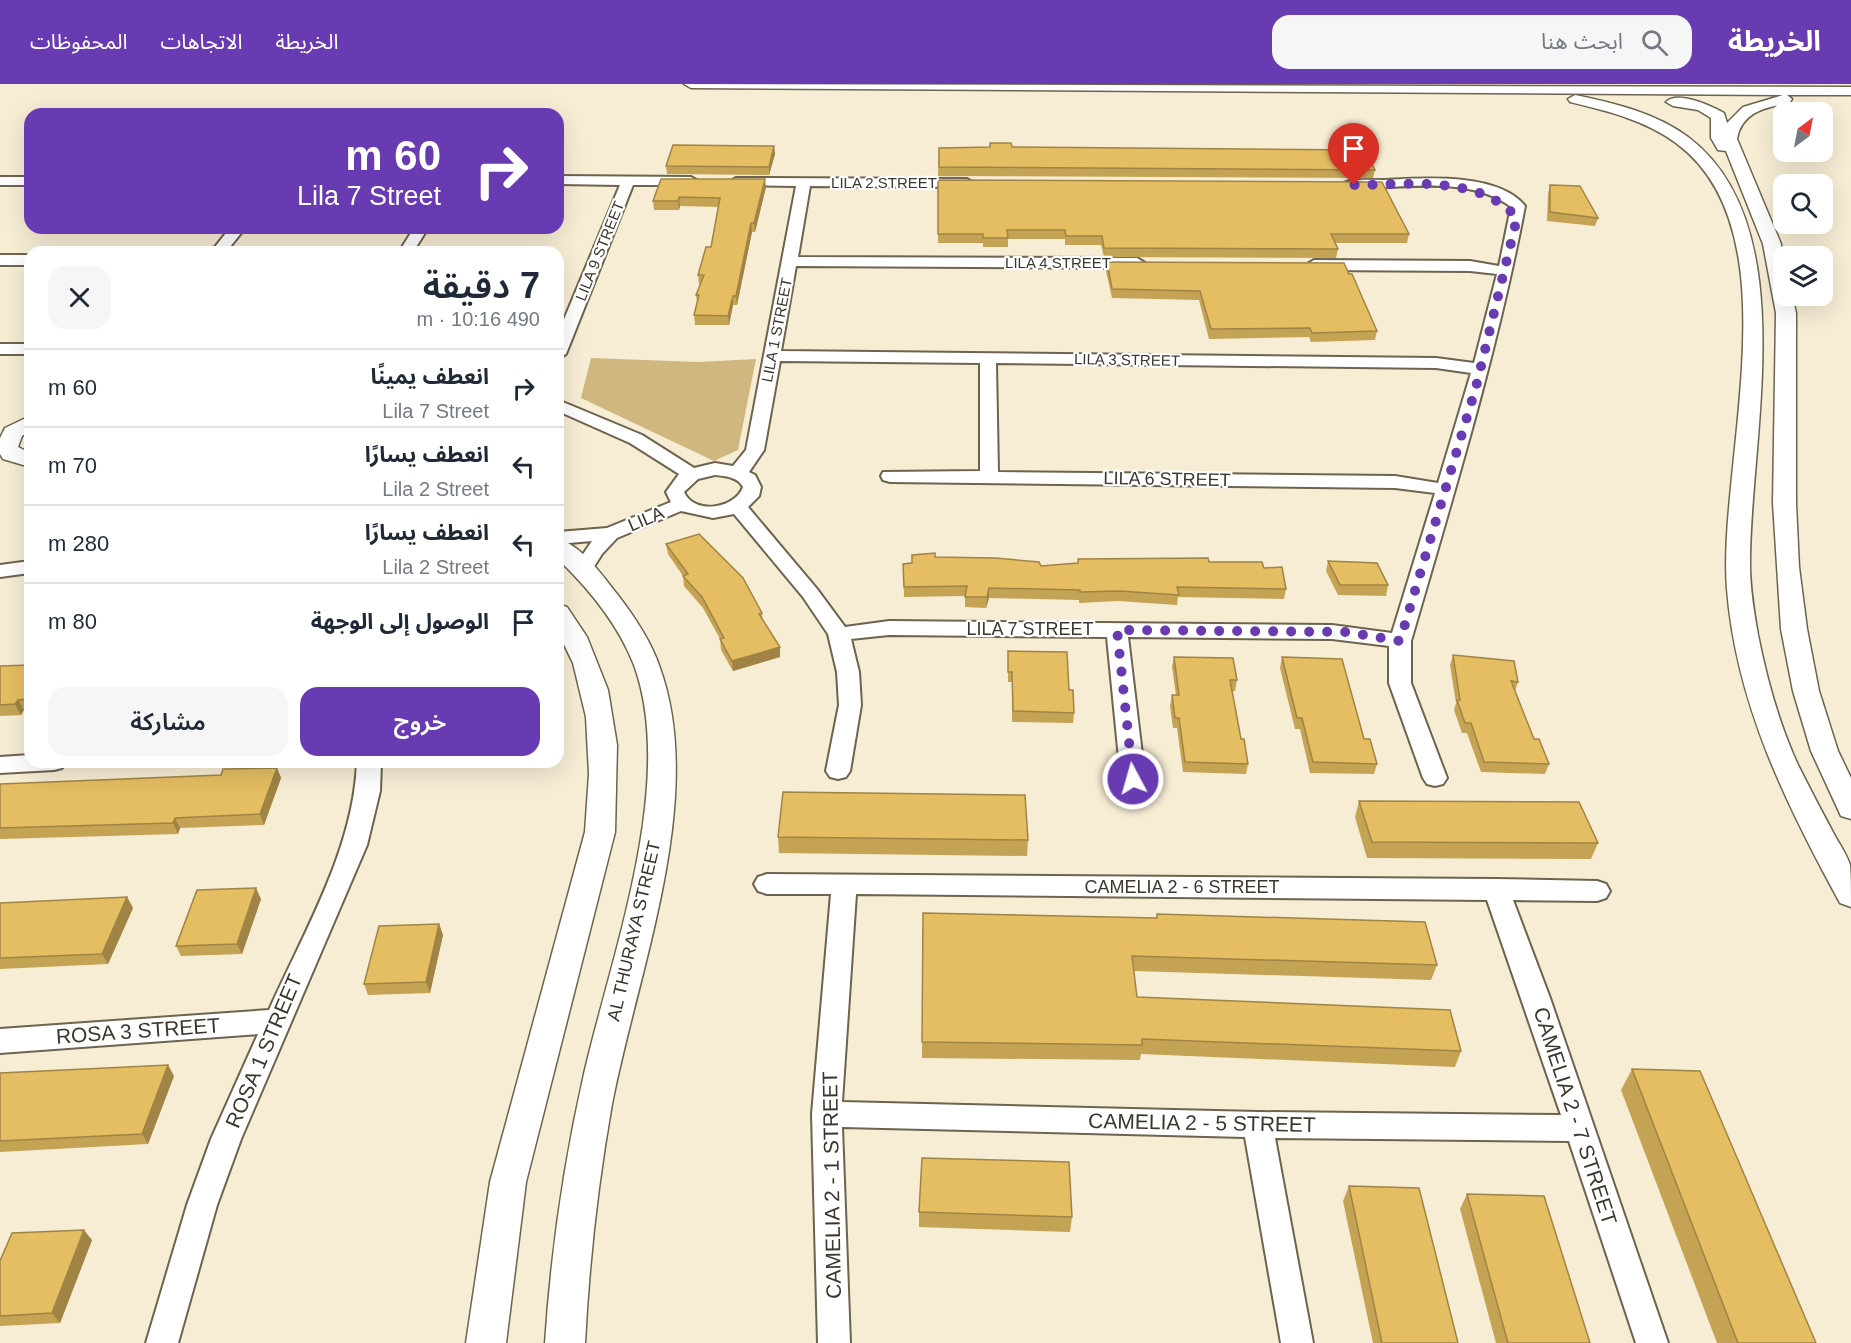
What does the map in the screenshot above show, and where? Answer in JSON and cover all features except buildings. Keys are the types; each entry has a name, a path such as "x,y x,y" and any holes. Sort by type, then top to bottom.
{"street":[{"path":"692,84 1506,88 1851,93"},
{"path":"1506,88 1596,104 1658,126 1694,149 1726,192 1752,195"},
{"path":"1851,93 1786,98 1761,105 1742,113 1731,124 1729,139 1772,244 1786,313 1786,539 1789,607 1804,684 1817,728 1851,809"},
{"path":"1739,162 1722,144 1718,133 1720,119 1715,112 1702,106 1676,102 1659,102 1646,108 1648,114 1703,148 1717,168 1748,256 1755,321 1738,549 1739,590 1766,715 1784,763 1851,895"},
{"name":"LILA 2 STREET","path":"564,180 984,183"},
{"path":"0,181 24,181"},
{"name":"LILA 9 STREET","path":"564,339 628,181"},
{"name":"LILA 1 STREET","path":"738,472 753,456 804,183"},
{"path":"1342,184 1425,185 1487,195 1504,204 1517,218 1481,369 1443,489 1400,641 1400,683 1435,778"},
{"path":"223,246 233,234"},
{"path":"0,260 24,260"},
{"name":"LILA 4 STREET","path":"791,261 1149,263"},
{"path":"1304,265 1459,266 1505,271"},
{"path":"0,350 24,349"},
{"name":"LILA 3 STREET","path":"772,356 1436,363 1481,369"},
{"path":"988,358 989,476"},
{"path":"564,408 636,440 692,474"},
{"path":"0,423 24,421"},
{"path":"24,425 13,433 3,447 11,454 24,458"},
{"path":"715,469 738,472 747,477 752,484 752,493 747,500 737,506 708,512 682,504 675,492 683,479 692,474 715,469"},
{"name":"LILA 6 STREET","path":"890,476 1408,482 1443,489"},
{"name":"LILA","path":"564,538 610,534 682,504"},
{"path":"737,506 810,593 839,634 848,672 850,705 838,771"},
{"name":"LILA","path":"583,569 594,551 610,534"},
{"name":"AL THURAYA STREET","path":"564,552 583,569 618,613 640,653 653,686 659,737 660,788 657,830 602,1073 580,1183 564,1343"},
{"path":"0,571 24,568"},
{"path":"486,1343 508,1182 600,832 604,789 598,698 590,666 564,620"},
{"name":"LILA 7 STREET","path":"839,634 889,628 1346,632 1400,641"},
{"path":"1117,630 1133,779"},
{"path":"0,765 24,764"},
{"name":"ROSA 1 STREET","path":"162,1343 202,1205 226,1139 276,1020 355,845 368,791 369,768"},
{"name":"CAMELIA 2 - 6 STREET","path":"767,884 1597,891"},
{"name":"CAMELIA 2 - 1 STREET","path":"834,1343 827,1114 844,884"},
{"name":"CAMELIA 2 - 7 STREET","path":"1496,890 1536,998 1652,1343"},
{"name":"ROSA 3 STREET","path":"0,1041 276,1020"},
{"name":"CAMELIA 2 - 5 STREET","path":"827,1114 1258,1125 1578,1128"},
{"path":"1258,1125 1297,1343"}],"shaded area":[{"path":"591,358 698,362 756,359 738,450 714,461 581,398"}],"route":[{"path":"1133,779 1117,630 1346,632 1400,641 1443,489 1476,387 1517,218 1504,204 1475,191 1425,185 1354,185"}]}
